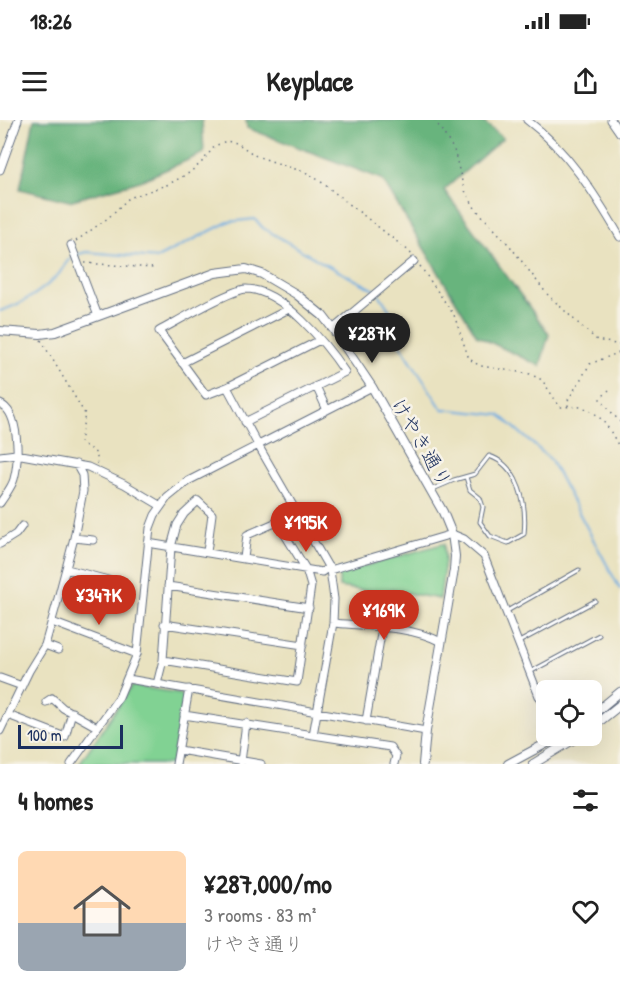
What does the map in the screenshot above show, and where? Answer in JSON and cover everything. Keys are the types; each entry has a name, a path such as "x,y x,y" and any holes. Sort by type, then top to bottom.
{"street":[{"path":"0,170 18,120"},
{"path":"527,120 557,146 600,202 620,237"},
{"path":"611,120 620,133"},
{"path":"70,244 98,316"},
{"path":"333,329 414,261"},
{"name":"けやき通り","path":"0,331 54,333 215,273 246,269 262,274 296,294 323,316 372,387 431,490 452,534 454,570 426,731 423,764"},
{"path":"245,422 345,372 329,349 320,340 289,309 267,294 245,289 230,294 159,331 206,395 227,387 320,340"},
{"path":"182,363 289,309"},
{"path":"316,386 327,410"},
{"path":"227,387 258,446 330,569 334,599 333,623 313,735"},
{"path":"71,764 119,697 128,679 140,640 148,543 155,514 167,498 188,481 372,387"},
{"path":"0,404 6,408 15,427 17,438 14,479 0,503"},
{"path":"0,456 16,454 76,464 97,471 161,506"},
{"path":"0,731 45,645 52,622 67,569 84,482 76,464"},
{"path":"157,684 163,660 171,547 177,525 184,514 198,501 212,514 207,552"},
{"path":"163,660 297,682 311,586 306,569 277,522 247,535 244,558"},
{"path":"0,544 16,534 22,526"},
{"path":"148,543 322,572 452,534 464,539 484,556 536,688"},
{"path":"74,538 93,540"},
{"path":"67,569 108,580"},
{"path":"168,586 309,608"},
{"path":"52,622 137,654"},
{"path":"333,623 429,636 441,642"},
{"path":"164,624 303,645"},
{"path":"366,721 382,628"},
{"path":"45,645 58,650"},
{"path":"0,678 22,686"},
{"path":"128,679 426,731"},
{"path":"176,764 189,689"},
{"path":"602,707 620,692"},
{"path":"46,702 52,698 97,727"},
{"path":"602,719 620,705"},
{"path":"8,715 65,737 72,712"},
{"path":"184,715 390,747 396,756 394,764"},
{"path":"241,762 246,723"},
{"path":"508,764 542,746"},
{"path":"533,764 563,746"},
{"path":"179,750 261,764"}],"lane":[{"path":"431,490 465,477 475,474 489,456 500,459 518,482 526,517 524,534 508,543 490,536 480,522 483,507 480,498 470,490 465,477"},
{"path":"507,611 579,570"},
{"path":"519,642 595,601"},
{"path":"530,672 598,635"}],"path":[{"path":"435,120 454,150 464,189 475,208 510,246 547,294 597,340 620,345"},
{"path":"70,244 108,218 129,198 169,184 189,173 201,163 214,146 232,141 255,156 307,173 320,181 410,252 414,261 420,266 454,315 468,356 473,362 481,366 530,374 542,380 560,407 582,407 592,411 609,429 620,449"},
{"path":"79,263 153,268"},
{"path":"40,334 42,343 85,414 80,442 97,454 97,471"},
{"path":"567,407 568,400 590,364 620,352"},
{"path":"609,390 600,399 620,422"}],"green space":[{"path":"34,120 202,120 204,153 140,181 69,201 20,189"},
{"path":"246,120 481,120 503,138 444,190 549,334 540,366 477,336 382,179 247,128"},
{"path":"444,544 445,560 440,599 392,590 382,593 339,587 339,573"},
{"path":"132,686 179,693 184,697 172,764 79,764"}],"waterway":[{"path":"0,311 42,289 59,274 72,257 86,252 157,258 228,222 255,219 263,228 375,290"},
{"path":"379,294 392,314 398,341 442,409 500,415 550,459 620,589"}]}
